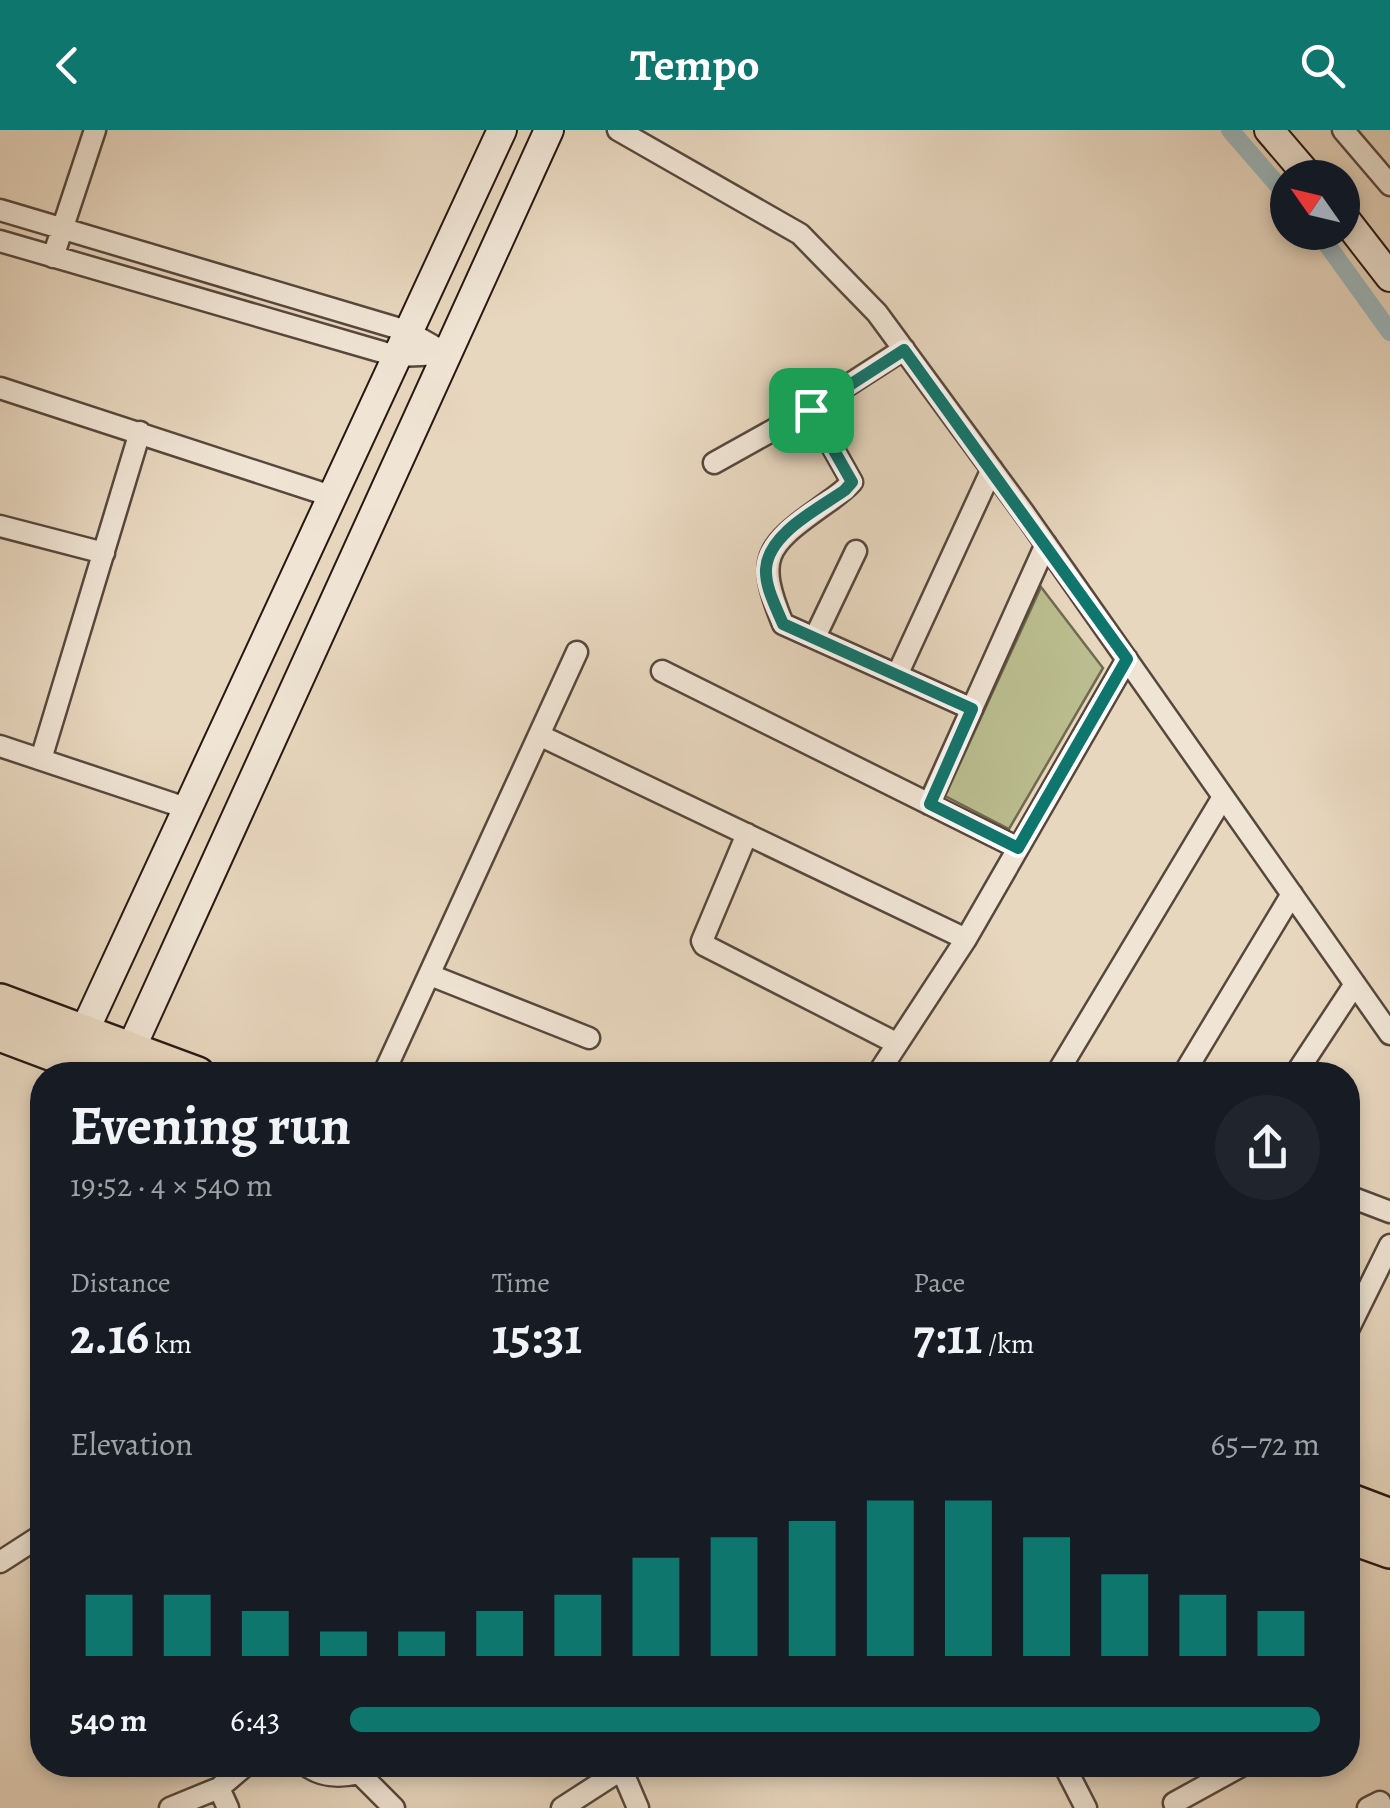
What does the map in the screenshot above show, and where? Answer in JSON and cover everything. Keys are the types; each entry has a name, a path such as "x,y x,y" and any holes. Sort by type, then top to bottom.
{"highway":[{"path":"0,1002 110,1062"},
{"path":"0,1033 77,1046"},
{"path":"1360,1504 1388,1512"},
{"path":"1360,1539 1390,1550"}],"street":[{"path":"54,256 96,130"},
{"path":"77,1046 502,130"},
{"path":"122,1062 549,130"},
{"path":"618,130 800,234 877,313 1046,544 1390,1034"},
{"path":"1269,130 1295,160"},
{"path":"1343,130 1390,186"},
{"path":"0,210 402,344"},
{"path":"1360,238 1390,277"},
{"path":"0,241 447,354"},
{"path":"714,463 811,410 904,350"},
{"path":"0,388 331,496"},
{"path":"811,410 852,482 780,540 766,568 783,624 972,709"},
{"path":"41,759 140,432"},
{"path":"898,673 992,469"},
{"path":"0,526 104,553"},
{"path":"930,804 1046,544"},
{"path":"816,638 856,551"},
{"path":"389,1062 576,652"},
{"path":"885,1062 966,939 1127,659"},
{"path":"662,671 1018,848"},
{"path":"539,735 966,939"},
{"path":"0,746 186,808"},
{"path":"1064,1062 1224,797"},
{"path":"747,834 708,924 704,945 896,1043"},
{"path":"1191,1062 1292,894"},
{"path":"430,975 589,1038"},
{"path":"1303,1062 1354,984"},
{"path":"1360,1201 1390,1212"},
{"path":"1360,1293 1390,1245"},
{"path":"0,1562 30,1543"},
{"path":"170,1808 224,1798 238,1777"},
{"path":"365,1777 394,1808"},
{"path":"562,1808 610,1777"},
{"path":"625,1777 638,1808"},
{"path":"1070,1777 1086,1808"},
{"path":"1176,1808 1174,1803 1221,1777"},
{"path":"1368,1808 1380,1802 1382,1808"}],"green space":[{"path":"1041,587 1103,668 1009,829 945,796"}],"waterway":[{"path":"1230,130 1270,176"},
{"path":"1331,250 1390,332"}],"route":[{"path":"904,350 1127,659 1018,848 930,804 972,709 783,624 768,583 766,568 770,554 795,526 852,482 811,410 904,350"}]}
